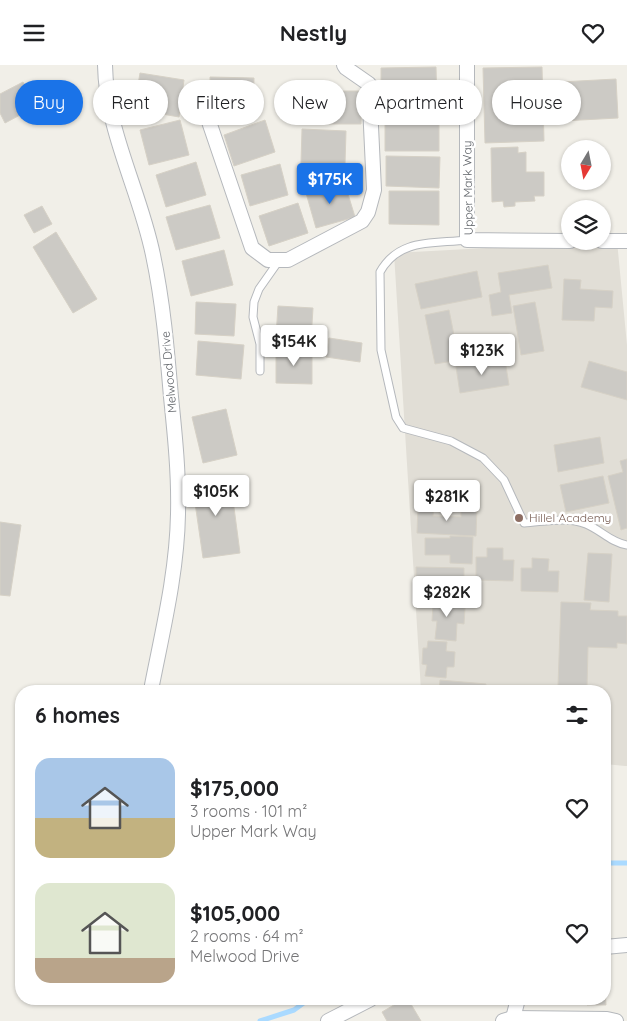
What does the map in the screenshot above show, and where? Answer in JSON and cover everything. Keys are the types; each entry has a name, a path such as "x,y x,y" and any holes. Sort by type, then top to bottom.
{"street":[{"name":"Melwood Drive","path":"105,65 105,86 110,113 146,226 162,301 177,462 178,515 173,574 152,685"},
{"path":"210,125 247,239 259,255 278,261 297,256 362,221 373,201 368,84 344,65"},
{"name":"Upper Mark Way","path":"467,65 467,240 561,241"},
{"path":"611,241 627,241"},
{"path":"611,946 627,945"},
{"path":"328,1021 359,1005"},
{"path":"515,1005 508,1019 607,1019 616,1021"}],"lane":[{"path":"467,240 403,248 386,262 380,272 380,350 396,417 403,428 452,441 483,458 504,480 524,523 567,520 585,523 615,543 627,545"},
{"path":"260,371 260,344 253,317 254,302 259,289 278,261"}],"shaded area":[{"name":"Hillel Academy","path":"611,241 617,241 627,345 627,766 611,765 611,685 421,685 394,253 561,244 561,250 611,250"}],"building":[{"path":"436,67 436,80 381,80 381,68"},
{"path":"542,67 542,80 492,80 492,125 544,125 544,141 485,143 483,68"},
{"path":"140,73 184,80 178,80 178,117 168,115 168,80 139,80"},
{"path":"210,77 254,78 254,80 210,80"},
{"path":"616,79 618,118 581,120 581,81"},
{"path":"15,86 15,118 5,123 0,113 0,94"},
{"path":"346,91 356,91 356,124 346,124"},
{"path":"178,120 178,125 181,125 189,155 149,165 140,130 168,125 168,123"},
{"path":"264,120 275,152 234,166 224,135 251,125 264,125"},
{"path":"385,125 439,125 439,151 385,151"},
{"path":"302,129 346,131 345,164 301,163"},
{"path":"518,147 518,153 526,152 526,172 544,172 544,196 534,196 535,201 515,202 515,206 504,207 503,201 492,202 491,148"},
{"path":"386,156 440,157 439,188 386,186"},
{"path":"196,162 206,195 166,207 156,175"},
{"path":"280,164 288,195 250,206 241,175"},
{"path":"344,181 355,217 316,228 306,193"},
{"path":"389,191 439,191 439,225 389,224"},
{"path":"298,203 308,233 269,246 259,216"},
{"path":"210,205 220,238 176,250 166,217"},
{"path":"42,206 52,224 34,233 24,215"},
{"path":"56,232 97,299 73,313 33,247"},
{"path":"224,250 233,285 191,296 182,261"},
{"path":"548,265 552,288 509,295 512,313 492,316 489,295 501,292 498,273"},
{"path":"477,271 482,297 421,309 415,284"},
{"path":"564,279 581,280 580,289 613,291 612,308 595,307 594,321 562,320"},
{"path":"196,302 236,304 234,336 195,334"},
{"path":"535,302 544,351 521,355 513,306"},
{"path":"278,306 313,308 311,340 276,337"},
{"path":"449,310 459,360 435,364 425,315"},
{"path":"329,338 362,343 360,362 326,357"},
{"path":"198,341 244,345 241,379 196,375"},
{"path":"276,351 312,352 312,384 276,383"},
{"path":"505,360 509,385 460,393 456,367"},
{"path":"589,361 627,372 627,400 581,387"},
{"path":"226,409 237,455 203,463 192,417"},
{"path":"600,437 604,463 558,472 554,445"},
{"path":"627,459 627,528 621,530 608,476 623,472 620,461"},
{"path":"603,476 609,503 566,512 560,485"},
{"path":"230,477 240,553 203,558 192,482"},
{"path":"418,505 434,506 433,516 461,517 461,506 477,507 476,536 417,533"},
{"path":"0,522 21,525 10,596 0,595"},
{"path":"450,536 473,537 472,564 450,563 450,555 425,555 425,538 450,538"},
{"path":"487,548 503,548 503,560 514,560 513,581 476,580 476,557 487,557"},
{"path":"588,553 612,554 609,602 584,600"},
{"path":"532,558 549,559 548,571 559,571 558,592 521,591 521,568 532,568"},
{"path":"416,567 464,568 464,590 416,589"},
{"path":"438,597 457,599 457,607 465,608 464,624 457,623 456,641 435,639 437,621 432,621 433,604 437,605"},
{"path":"561,602 591,603 590,610 618,611 618,616 627,616 627,644 617,643 617,648 588,647 587,685 558,685"},
{"path":"428,641 447,642 446,651 455,652 454,667 447,667 446,678 425,676 427,665 422,664 423,648 427,648"},
{"path":"440,680 486,684 486,685 440,685"},
{"path":"394,1005 412,1005 421,1021 387,1021 382,1012"}],"waterway":[{"path":"611,863 627,863"},
{"path":"260,1021 294,1010 301,1005"}],"place":[{"name":"Hillel Academy","path":"519,518"}]}
